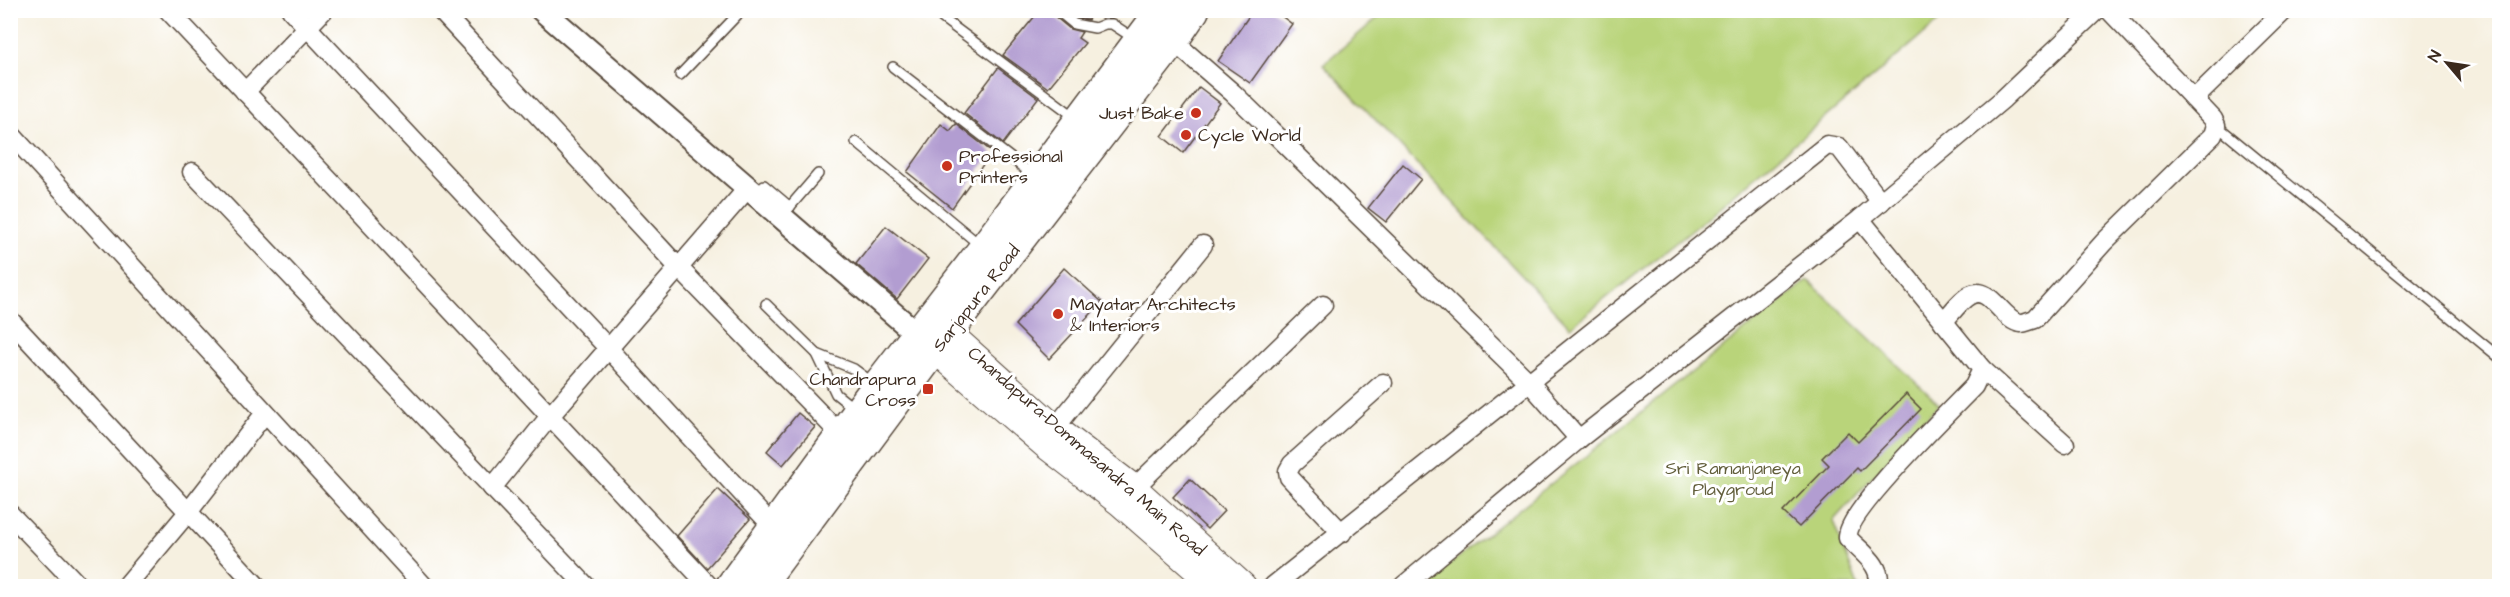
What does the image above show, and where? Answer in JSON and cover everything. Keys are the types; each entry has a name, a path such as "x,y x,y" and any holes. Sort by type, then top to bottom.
{"main road":[{"name":"Sarjapura Road","path":"759,586 933,334 984,248 1162,10"},
{"name":"Sarjapura Road","path":"730,586 877,386 933,334 1173,41 1194,10"},
{"name":"Chandapura-Dommasandra Main Road","path":"933,334 1134,488 1243,586"},
{"name":"Chandapura-Dommasandra Main Road","path":"933,334 1045,445 1120,503 1215,586"}],"street":[{"path":"168,10 709,586"},
{"path":"291,10 774,528"},
{"path":"245,92 324,10"},
{"path":"440,10 679,268 850,423"},
{"path":"542,10 933,334"},
{"path":"1403,586 1579,439 1881,202 2003,99 2097,10"},
{"path":"1943,322 1969,295 1977,293 1988,298 2013,320 2020,323 2035,319 2104,242 2213,135 2216,125 2109,10"},
{"path":"2194,99 2285,10"},
{"path":"1173,41 1233,93 1530,383 1579,439"},
{"path":"11,135 424,586"},
{"path":"1273,586 1827,145 1839,147 1881,202"},
{"path":"192,171 586,586"},
{"path":"492,489 550,416 679,268 756,187"},
{"path":"1860,219 1982,369 2065,444"},
{"path":"1055,428 1203,245"},
{"path":"1134,488 1323,305"},
{"path":"10,320 257,586"},
{"path":"1878,586 1879,574 1876,568 1848,538 1848,528 1874,492 1974,386 1982,369"},
{"path":"1342,533 1289,477 1288,471 1292,464 1383,383"},
{"path":"126,586 189,511 265,413"},
{"path":"10,514 79,586"}],"lane":[{"path":"680,75 742,10"},
{"path":"1057,10 1074,24 1095,28 1112,24 1139,41"},
{"path":"942,18 1080,121"},
{"path":"893,66 1037,178"},
{"path":"2216,125 2499,358"},
{"path":"856,142 984,248"},
{"path":"785,212 818,174"},
{"path":"766,304 817,354 850,423"},
{"path":"817,354 854,369 877,386"}],"green space":[{"path":"1386,11 1951,11 1704,220 1570,327 1323,64"},
{"name":"Sri Ramanjaneya Playgroud","path":"1808,280 1939,404 1833,521 1858,586 1422,586"}],"building":[{"path":"1040,10 1050,10 1070,29 1082,32 1078,38 1085,43 1048,88 1003,55"},
{"path":"1068,10 1093,10 1088,20 1077,18"},
{"path":"1253,10 1273,10 1292,24 1250,83 1218,61"},
{"path":"998,68 1038,98 1003,144 964,113"},
{"path":"1199,87 1220,103 1183,153 1162,136"},
{"name":"Professional Printers","path":"941,124 950,131 956,124 992,152 952,208 907,172"},
{"path":"1403,164 1421,179 1386,222 1368,208"},
{"path":"886,226 928,259 897,299 856,264"},
{"name":"Mayatar Architects & Interiors","path":"1064,268 1102,302 1049,359 1015,325"},
{"path":"1906,394 1921,409 1860,471 1857,468 1799,527 1783,512 1829,465 1822,458 1848,432 1858,442"},
{"path":"798,413 815,427 783,465 767,451"},
{"path":"1190,479 1224,511 1207,529 1173,497"},
{"path":"718,489 750,519 707,568 677,536"}],"place":[{"name":"Just Bake","path":"1196,113"},
{"name":"Cycle World","path":"1186,135"},
{"name":"Professional Printers","path":"947,166"},
{"name":"Mayatar Architects & Interiors","path":"1058,314"},
{"name":"Chandrapura Cross","path":"928,389"}]}
